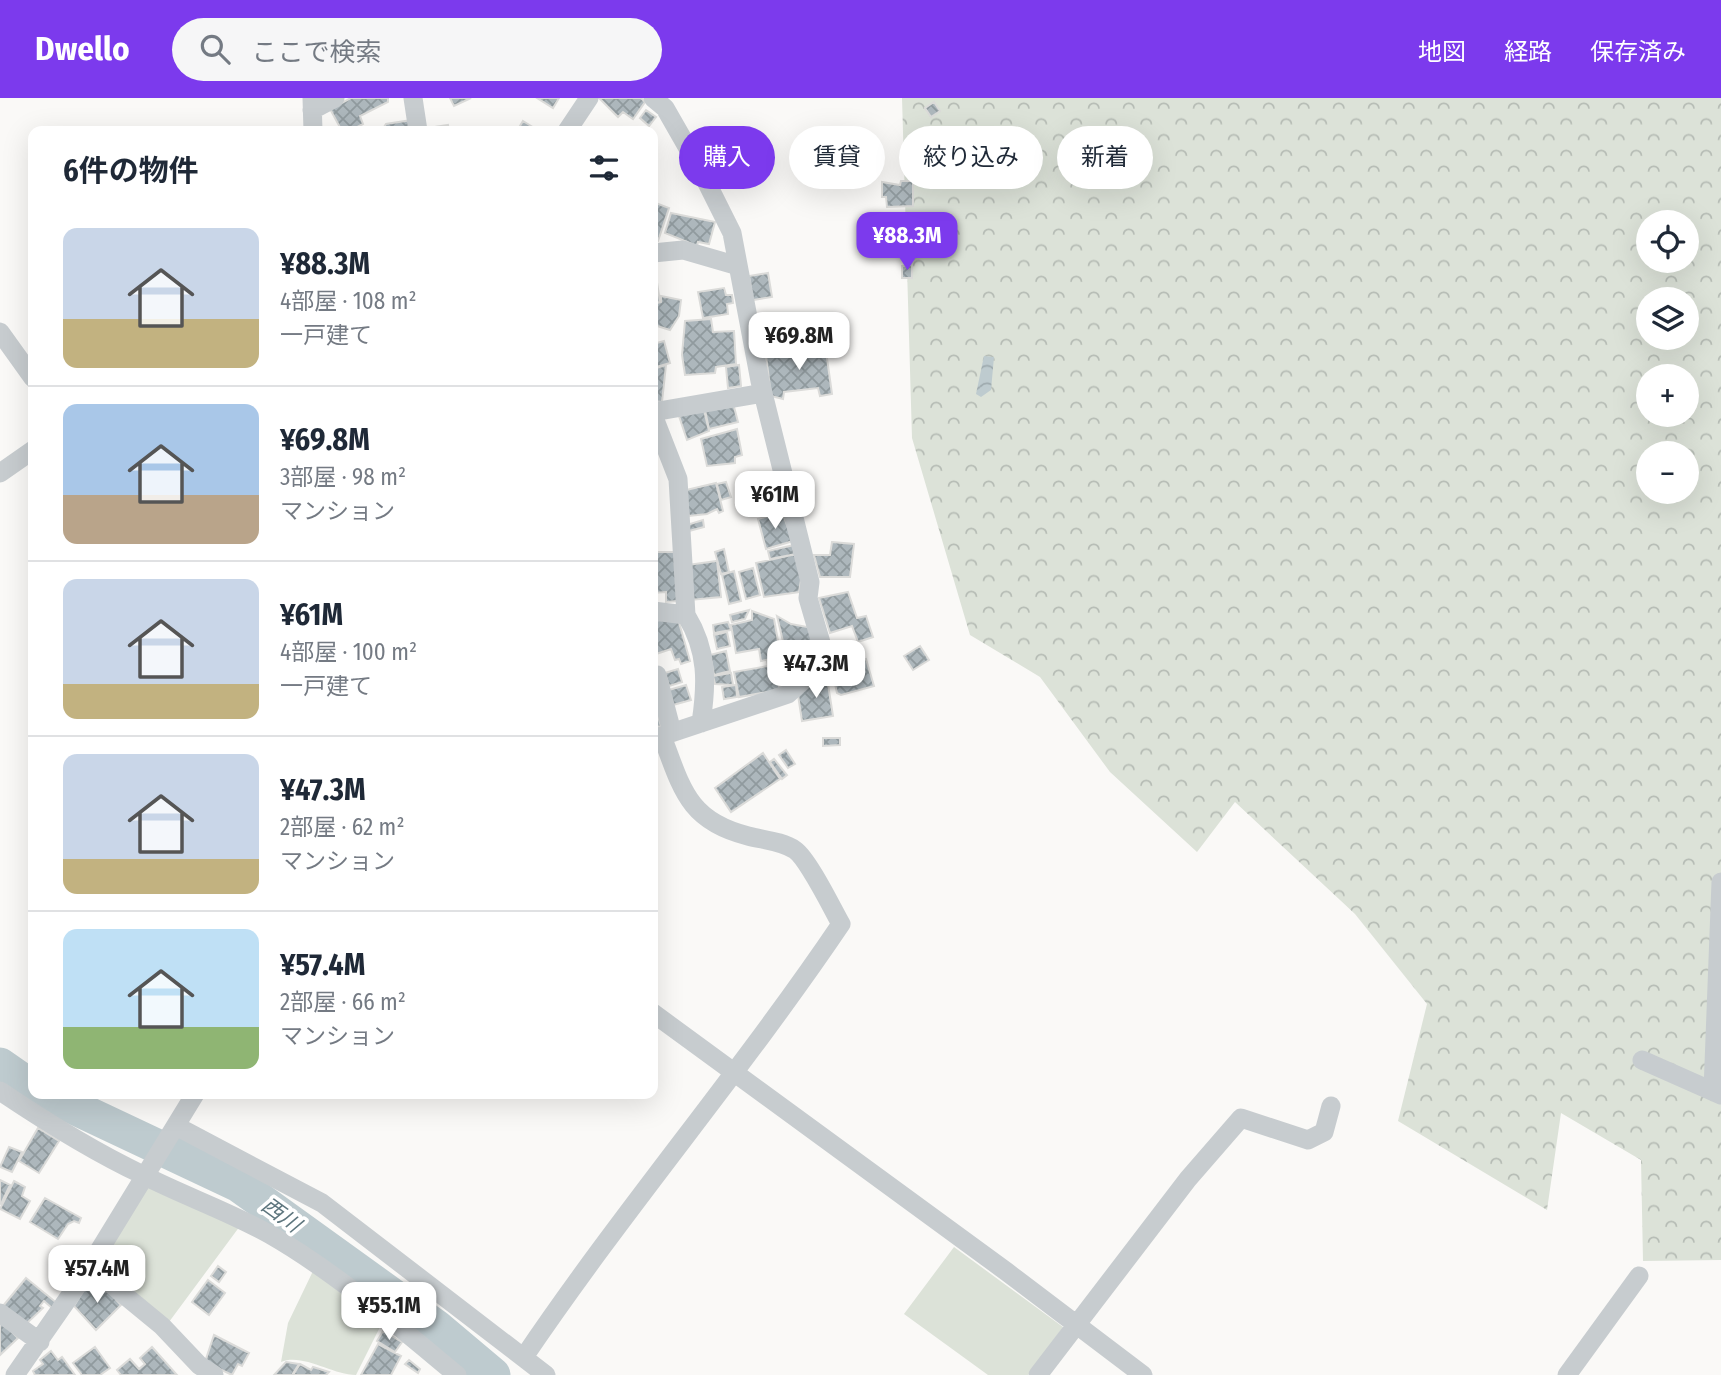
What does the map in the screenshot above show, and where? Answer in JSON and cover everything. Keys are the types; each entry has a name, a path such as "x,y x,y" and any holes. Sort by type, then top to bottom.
{"street":[{"path":"313,126 312,104 335,98"},
{"path":"413,98 417,126"},
{"path":"570,126 589,98"},
{"path":"653,98 664,108 708,184 732,233 762,393 810,582 808,598 826,660 788,694 662,735"},
{"path":"658,252 682,250 738,266"},
{"path":"0,332 28,371"},
{"path":"658,413 762,393"},
{"path":"658,427 678,479 686,615 697,639 707,676 701,723"},
{"path":"0,474 28,454"},
{"path":"658,612 686,615"},
{"path":"524,1357 566,1295 734,1073 841,924 796,850 778,842 729,832 697,813 676,772 662,735 658,687"},
{"path":"1642,1060 1717,1092 1721,882"},
{"path":"658,1017 1143,1375"},
{"path":"0,1091 63,1133 145,1177 210,1203 271,1235 326,1273 457,1375"},
{"path":"19,1373 192,1099"},
{"path":"1038,1375 1188,1179 1241,1118 1308,1140 1324,1132 1331,1106"},
{"path":"176,1126 322,1203 546,1375"},
{"path":"89,1266 162,1326 199,1365 214,1375"},
{"path":"1567,1375 1639,1276"},
{"path":"0,1313 40,1342"}],"green space":[{"path":"902,98 1721,98 1721,1260 1643,1261 1641,1160 1561,1113 1547,1210 1398,1121 1427,1004 1355,914 1235,802 1197,852 1110,772 1040,677 970,635 912,438 905,189 1043,189 1043,126 903,126"},
{"path":"160,1187 240,1226 169,1322 107,1267 106,1257 146,1188"},
{"path":"954,1247 1063,1327 1028,1375 988,1375 904,1314"},
{"path":"313,1271 381,1325 356,1375 299,1360 281,1362 288,1323"}],"water":[{"path":"984,356 994,357 991,390 981,397 976,394"}],"building":[{"path":"351,98 388,98 388,102 360,116 363,124 359,126 339,126 330,109"},
{"path":"450,98 471,98 454,106"},
{"path":"537,98 559,98 553,108"},
{"path":"599,98 641,98 645,102 633,119 623,112 618,117"},
{"path":"934,102 940,111 931,117 925,108"},
{"path":"646,110 656,117 649,126 640,118"},
{"path":"412,120 413,126 385,126"},
{"path":"885,182 899,185 899,189 913,189 913,206 887,207 886,197 882,197"},
{"path":"658,204 669,208 658,241"},
{"path":"671,213 715,222 709,244 698,242 697,246 665,233"},
{"path":"912,265 912,278 902,278 902,266"},
{"path":"768,273 772,297 753,300 749,276"},
{"path":"724,288 726,295 732,295 733,303 727,304 728,314 703,318 698,292"},
{"path":"661,296 681,300 679,316 670,330 658,326 658,303 661,302"},
{"path":"711,319 713,332 734,331 736,364 716,367 715,373 685,375 682,355 685,321"},
{"path":"664,341 670,363 658,367 658,343"},
{"path":"813,349 814,353 826,351 832,394 820,396 818,388 784,392 783,399 771,396 766,355"},
{"path":"666,365 662,402 658,402 658,367"},
{"path":"739,365 741,386 728,388 726,367"},
{"path":"733,403 738,422 709,429 705,410"},
{"path":"704,410 709,431 687,440 679,416"},
{"path":"737,429 742,455 735,457 735,463 707,466 701,439"},
{"path":"726,482 731,497 721,500 717,484"},
{"path":"716,483 723,511 719,513 717,509 707,514 689,516 682,491"},
{"path":"782,512 793,541 766,549 758,519"},
{"path":"703,520 704,527 689,531 687,525"},
{"path":"832,542 854,544 850,577 820,577 814,555 830,555"},
{"path":"794,545 796,554 770,559 768,551"},
{"path":"724,549 729,572 721,574 715,552"},
{"path":"658,552 676,552 678,601 666,602 666,592 658,593"},
{"path":"796,554 802,574 799,592 764,597 756,563"},
{"path":"717,561 721,597 690,600 687,565"},
{"path":"753,568 760,595 746,599 739,572"},
{"path":"734,571 741,601 729,604 722,575"},
{"path":"848,592 857,618 866,616 873,637 858,642 852,626 830,633 819,598"},
{"path":"749,610 745,619 732,622 730,615"},
{"path":"752,611 774,619 781,657 761,661 759,649 736,653 731,625 752,620"},
{"path":"777,616 791,624 813,628 816,649 812,650 809,644 799,647 801,661 788,663"},
{"path":"668,617 678,619 690,661 681,664 679,659 675,660 671,649 658,653 658,620"},
{"path":"728,622 731,630 714,633 713,625"},
{"path":"727,632 730,646 717,649 714,635"},
{"path":"920,646 929,660 913,670 904,656"},
{"path":"726,651 730,671 714,675 710,655"},
{"path":"783,658 787,684 779,687 779,690 739,697 734,672 768,666 767,660"},
{"path":"866,659 874,686 841,695 837,693 832,670 844,668 842,664"},
{"path":"678,669 682,682 669,686 665,673"},
{"path":"731,673 733,685 715,684 713,676"},
{"path":"827,678 833,716 802,721 798,695 810,680"},
{"path":"686,685 691,700 673,705 669,690"},
{"path":"736,685 737,697 724,699 722,687"},
{"path":"823,738 840,738 840,745 823,746"},
{"path":"786,750 795,764 788,768 779,755"},
{"path":"763,753 780,779 731,812 715,788"},
{"path":"774,759 787,775 782,779 770,762"},
{"path":"38,1128 59,1141 39,1173 19,1161"},
{"path":"9,1147 22,1152 12,1172 0,1167"},
{"path":"0,1180 10,1185 1,1204 0,1203"},
{"path":"14,1181 25,1187 22,1196 30,1201 20,1219 0,1209"},
{"path":"45,1198 81,1218 79,1223 74,1221 68,1224 58,1239 30,1222"},
{"path":"218,1266 226,1272 219,1282 211,1276"},
{"path":"26,1278 58,1304 53,1309 44,1301 40,1306 43,1308 25,1325 3,1306"},
{"path":"208,1280 225,1293 209,1315 192,1302"},
{"path":"88,1283 96,1289 102,1284 121,1305 96,1330 74,1306"},
{"path":"0,1320 18,1338 0,1355"},
{"path":"383,1331 402,1342 395,1352 377,1341"},
{"path":"214,1335 249,1353 242,1366 238,1364 232,1375 205,1362"},
{"path":"378,1344 401,1356 391,1375 361,1375"},
{"path":"95,1347 110,1368 100,1375 82,1375 73,1363"},
{"path":"152,1347 177,1375 121,1375 117,1370 130,1359 139,1369 145,1364 140,1358"},
{"path":"51,1351 58,1360 62,1357 75,1375 35,1375 33,1371 43,1364 40,1360"},
{"path":"409,1360 420,1369 418,1373 405,1364"},
{"path":"286,1362 299,1364 292,1375 274,1375"},
{"path":"300,1364 311,1370 313,1367 329,1372 326,1375 293,1375"}],"waterway":[{"name":"西川","path":"0,1065 28,1085"},
{"name":"西川","path":"57,1099 239,1185 436,1327 493,1375"}]}
